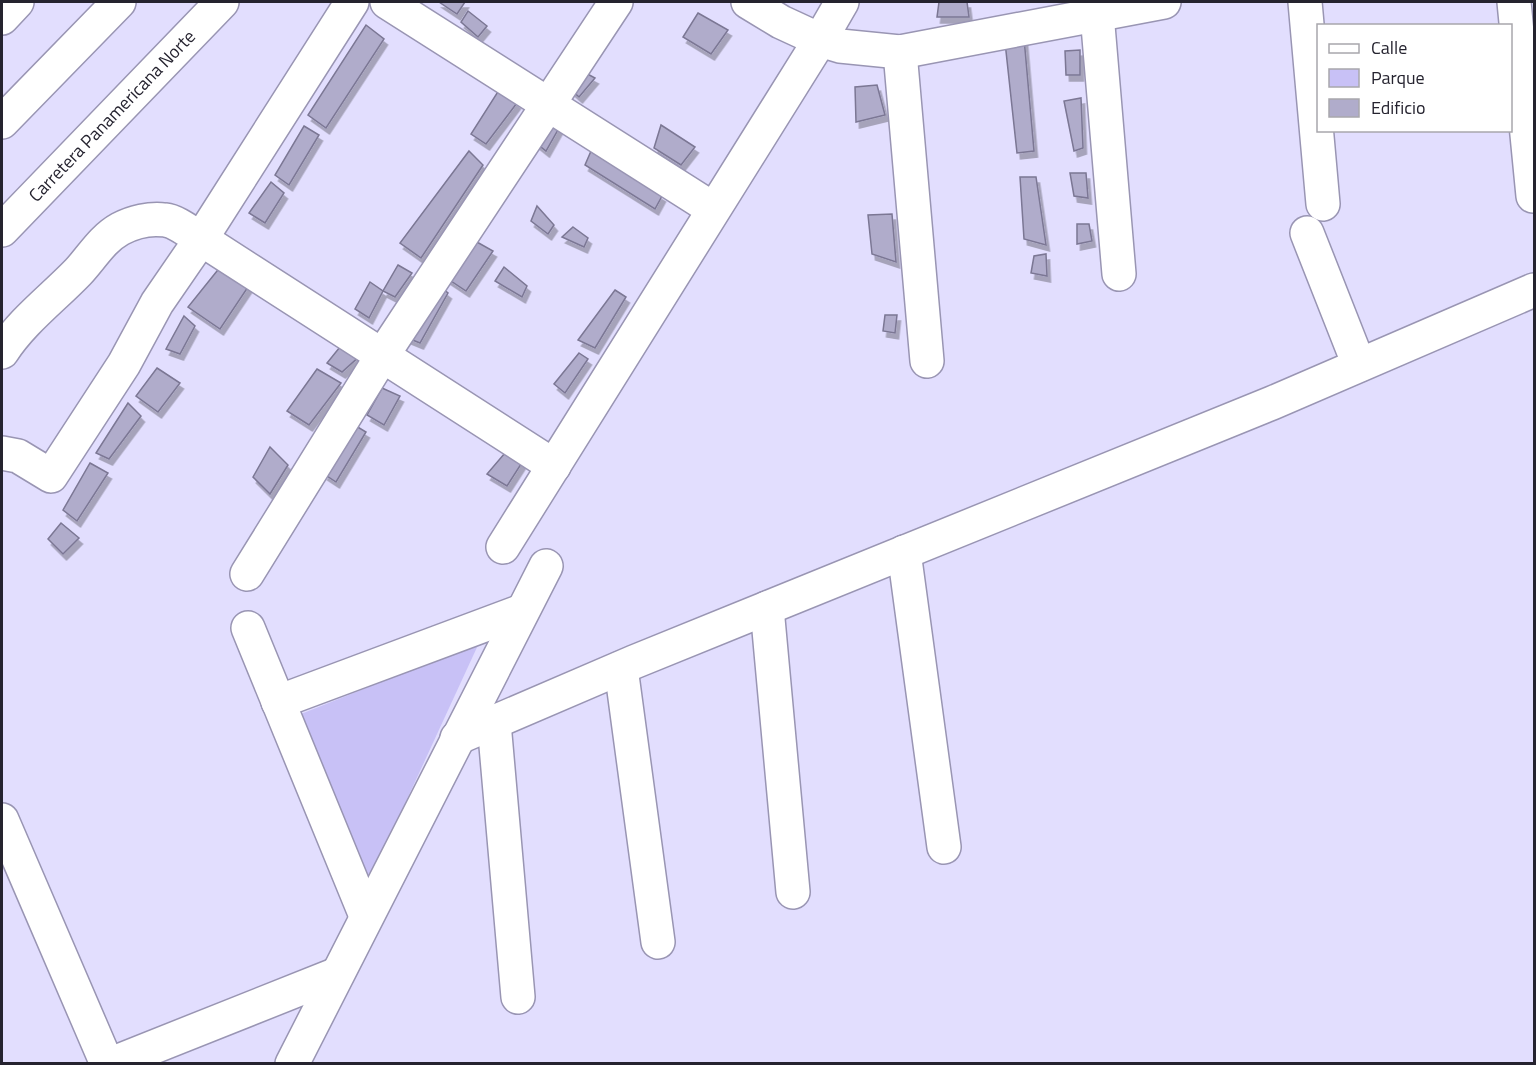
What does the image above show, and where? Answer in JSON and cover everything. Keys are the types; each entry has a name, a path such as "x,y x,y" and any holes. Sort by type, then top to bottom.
{"main road":[{"path":"2,18 17,2"},
{"path":"2,122 119,2"},
{"name":"Carretera Panamericana Norte","path":"2,230 222,2"},
{"path":"2,453 18,456 51,476 124,364 158,303 352,2"},
{"path":"387,2 713,209"},
{"path":"247,574 382,357 616,2"},
{"path":"748,2 781,22 820,40 863,49 900,52 1096,8 1164,2"},
{"path":"503,547 842,2"},
{"path":"1305,2 1323,204"},
{"path":"1514,2 1533,190"},
{"path":"1096,8 1119,274"},
{"path":"900,52 927,361"},
{"path":"2,352 11,338 79,270 96,249 120,229 151,220 168,220 554,466"},
{"path":"1307,233 1359,365"},
{"path":"457,738 621,668 1272,403 1534,290"},
{"path":"904,552 944,847"},
{"path":"292,1064 546,566"},
{"path":"767,608 793,892"},
{"path":"278,702 522,611"},
{"path":"248,628 366,916"},
{"path":"621,668 657,942"},
{"path":"494,723 518,997"},
{"path":"2,820 109,1064 337,974"}],"green space":[{"path":"479,643 367,886 301,714"}],"building":[{"path":"439,2 465,2 457,14"},
{"path":"939,2 967,2 969,17 937,17"},
{"path":"468,11 487,26 478,37 461,22"},
{"path":"698,13 728,30 711,54 683,37"},
{"path":"366,25 384,39 326,128 308,115"},
{"path":"1024,38 1034,151 1017,153 1005,42"},
{"path":"1080,50 1080,75 1066,75 1065,51"},
{"path":"580,70 595,78 579,97 569,88"},
{"path":"877,85 885,115 856,122 855,87"},
{"path":"499,90 517,103 486,144 471,134"},
{"path":"1081,98 1083,148 1074,151 1064,101"},
{"path":"545,117 559,128 546,151 531,139"},
{"path":"661,125 695,147 681,165 654,148"},
{"path":"304,126 319,135 289,185 275,175"},
{"path":"469,151 483,165 421,258 400,243"},
{"path":"591,151 662,196 655,209 585,165"},
{"path":"1070,173 1086,173 1088,198 1074,196"},
{"path":"1020,177 1036,177 1046,245 1024,239"},
{"path":"271,182 284,193 265,223 249,213"},
{"path":"537,206 554,225 548,234 531,221"},
{"path":"892,214 896,262 872,254 868,215"},
{"path":"1077,224 1089,224 1092,241 1077,244"},
{"path":"573,227 588,238 584,247 562,237"},
{"path":"468,237 493,251 466,291 445,277"},
{"path":"1046,254 1047,276 1031,273 1034,256"},
{"path":"398,265 412,273 395,297 383,291"},
{"path":"221,266 250,284 220,329 188,307"},
{"path":"504,267 527,286 522,297 495,281"},
{"path":"370,282 383,291 369,318 355,309"},
{"path":"438,285 448,293 420,343 405,337"},
{"path":"615,290 626,297 595,348 578,340"},
{"path":"885,315 897,315 895,333 883,331"},
{"path":"184,316 195,326 180,354 166,349"},
{"path":"344,342 362,354 342,372 327,363"},
{"path":"579,353 588,359 565,393 554,384"},
{"path":"157,368 180,383 158,412 136,396"},
{"path":"317,369 341,383 309,425 287,411"},
{"path":"382,388 400,396 384,425 367,415"},
{"path":"128,403 141,416 109,459 96,453"},
{"path":"351,423 366,432 336,482 324,474"},
{"path":"511,446 525,458 507,486 487,474"},
{"path":"270,447 288,465 270,494 253,477"},
{"path":"90,463 108,473 77,521 63,510"},
{"path":"61,523 79,538 63,554 48,539"}]}
